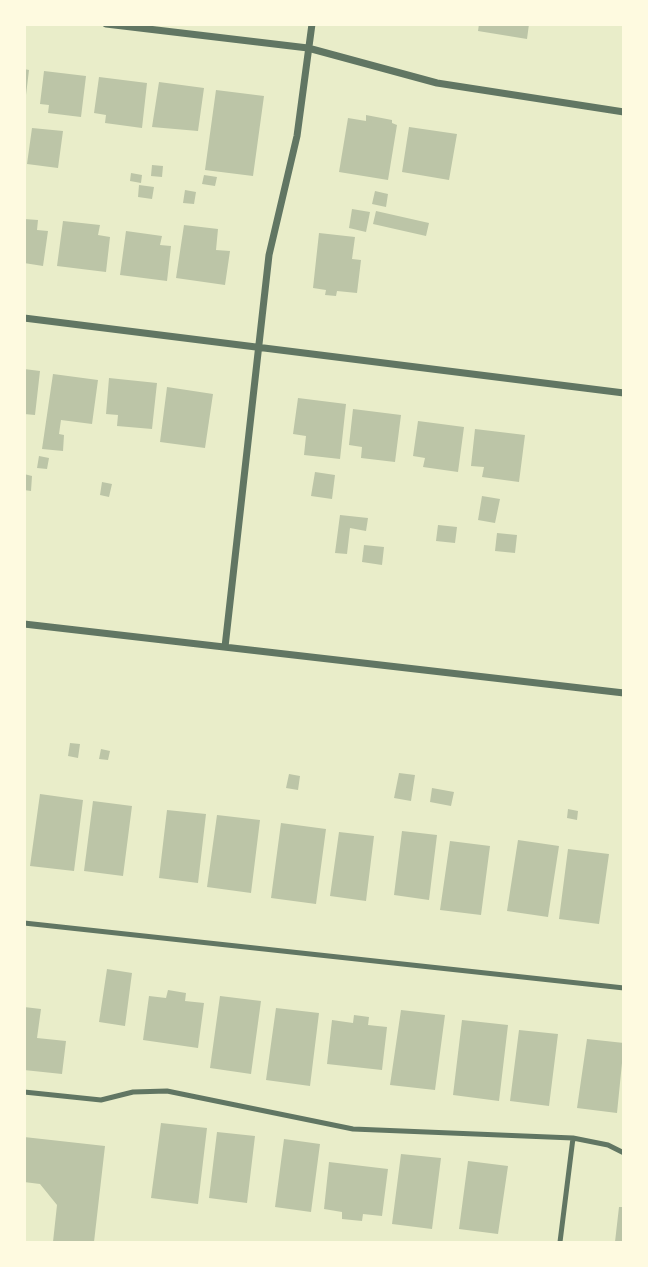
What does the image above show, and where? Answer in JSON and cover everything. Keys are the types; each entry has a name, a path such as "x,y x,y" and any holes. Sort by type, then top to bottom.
{"street":[{"path":"106,24 308,48 437,83 624,112"},
{"path":"225,648 269,255 297,136 312,24"},
{"path":"24,318 624,393"},
{"path":"24,624 624,693"}],"lane":[{"path":"24,923 624,988"},
{"path":"24,1092 100,1100 133,1092 167,1091 352,1129 573,1138 608,1145 624,1153"},
{"path":"560,1242 573,1138"}],"building":[{"path":"479,24 529,24 527,39 478,31"},
{"path":"24,69 29,70 26,95 24,95"},
{"path":"44,71 86,76 81,117 48,113 49,105 40,104"},
{"path":"99,77 147,83 142,128 105,123 106,115 94,113"},
{"path":"159,82 204,88 198,131 152,127"},
{"path":"216,90 264,96 253,176 205,170"},
{"path":"366,115 392,120 392,123 397,125 388,180 339,172 348,118 366,121"},
{"path":"409,127 457,134 449,180 402,172"},
{"path":"32,128 63,131 58,168 27,164"},
{"path":"152,165 163,166 162,177 151,176"},
{"path":"131,173 142,175 141,183 130,181"},
{"path":"204,175 217,177 215,186 202,184"},
{"path":"139,185 154,187 152,199 138,197"},
{"path":"185,190 196,192 194,204 183,203"},
{"path":"375,191 388,194 386,207 372,204"},
{"path":"352,209 370,212 366,232 349,228"},
{"path":"376,211 429,223 426,236 373,224"},
{"path":"24,219 38,220 37,230 48,231 43,266 24,263"},
{"path":"63,221 100,225 98,235 110,237 106,272 57,266"},
{"path":"184,225 218,229 216,250 230,251 225,285 176,278"},
{"path":"126,231 162,236 160,245 171,246 167,281 120,275"},
{"path":"319,233 355,237 352,259 361,260 357,293 337,291 336,296 325,295 326,290 313,288"},
{"path":"24,369 40,371 35,415 24,414"},
{"path":"53,374 98,380 92,424 61,420 59,434 64,435 63,451 42,449"},
{"path":"109,378 157,383 152,429 117,426 118,415 106,414"},
{"path":"167,387 213,394 205,448 160,442"},
{"path":"298,398 346,404 340,459 304,455 306,436 293,434"},
{"path":"353,409 401,415 395,462 361,458 362,447 349,445"},
{"path":"418,421 464,427 458,472 423,467 425,458 413,456"},
{"path":"475,429 525,435 519,482 482,477 484,467 471,466"},
{"path":"39,456 49,458 47,469 37,468"},
{"path":"315,472 335,475 332,499 311,496"},
{"path":"24,474 32,476 31,491 24,490"},
{"path":"102,482 112,484 109,497 100,495"},
{"path":"482,496 500,499 495,523 478,520"},
{"path":"340,515 368,518 366,531 350,528 347,554 335,553"},
{"path":"438,525 457,527 455,543 436,541"},
{"path":"497,533 517,535 515,553 495,551"},
{"path":"364,545 384,547 382,565 362,562"},
{"path":"70,743 80,744 78,758 68,756"},
{"path":"101,749 110,751 108,760 99,759"},
{"path":"399,773 415,775 411,801 394,798"},
{"path":"289,774 300,776 298,790 286,788"},
{"path":"432,788 454,792 451,806 430,802"},
{"path":"40,794 83,800 74,871 30,866"},
{"path":"93,801 132,806 123,876 84,871"},
{"path":"568,809 578,811 577,820 567,818"},
{"path":"167,810 206,814 198,883 159,878"},
{"path":"217,815 260,820 251,893 207,887"},
{"path":"281,823 326,829 316,904 271,898"},
{"path":"402,831 437,835 429,900 394,895"},
{"path":"339,832 374,836 366,901 330,896"},
{"path":"518,840 559,846 548,917 507,911"},
{"path":"450,841 490,846 481,915 440,910"},
{"path":"568,849 609,854 599,924 559,919"},
{"path":"107,969 132,973 125,1026 99,1022"},
{"path":"168,990 186,993 185,1001 204,1003 198,1048 143,1040 149,996 166,998"},
{"path":"220,996 261,1001 251,1074 210,1068"},
{"path":"24,1007 41,1009 37,1038 66,1041 62,1074 24,1070"},
{"path":"276,1008 319,1013 310,1086 266,1080"},
{"path":"401,1010 445,1015 435,1090 390,1085"},
{"path":"354,1015 369,1017 368,1025 387,1027 382,1070 327,1064 332,1020 353,1023"},
{"path":"462,1020 508,1025 499,1101 453,1095"},
{"path":"519,1030 558,1034 549,1106 510,1101"},
{"path":"587,1039 624,1043 617,1113 577,1108"},
{"path":"161,1123 207,1128 198,1204 151,1198"},
{"path":"217,1132 255,1136 247,1203 209,1198"},
{"path":"24,1137 105,1146 94,1242 53,1242 57,1205 40,1184 24,1182"},
{"path":"284,1139 320,1144 311,1212 275,1207"},
{"path":"401,1154 441,1158 432,1229 392,1224"},
{"path":"468,1161 508,1166 498,1234 459,1229"},
{"path":"329,1162 388,1169 382,1216 363,1214 362,1221 342,1219 342,1212 324,1209"},
{"path":"619,1207 624,1207 624,1242 615,1242"}]}
